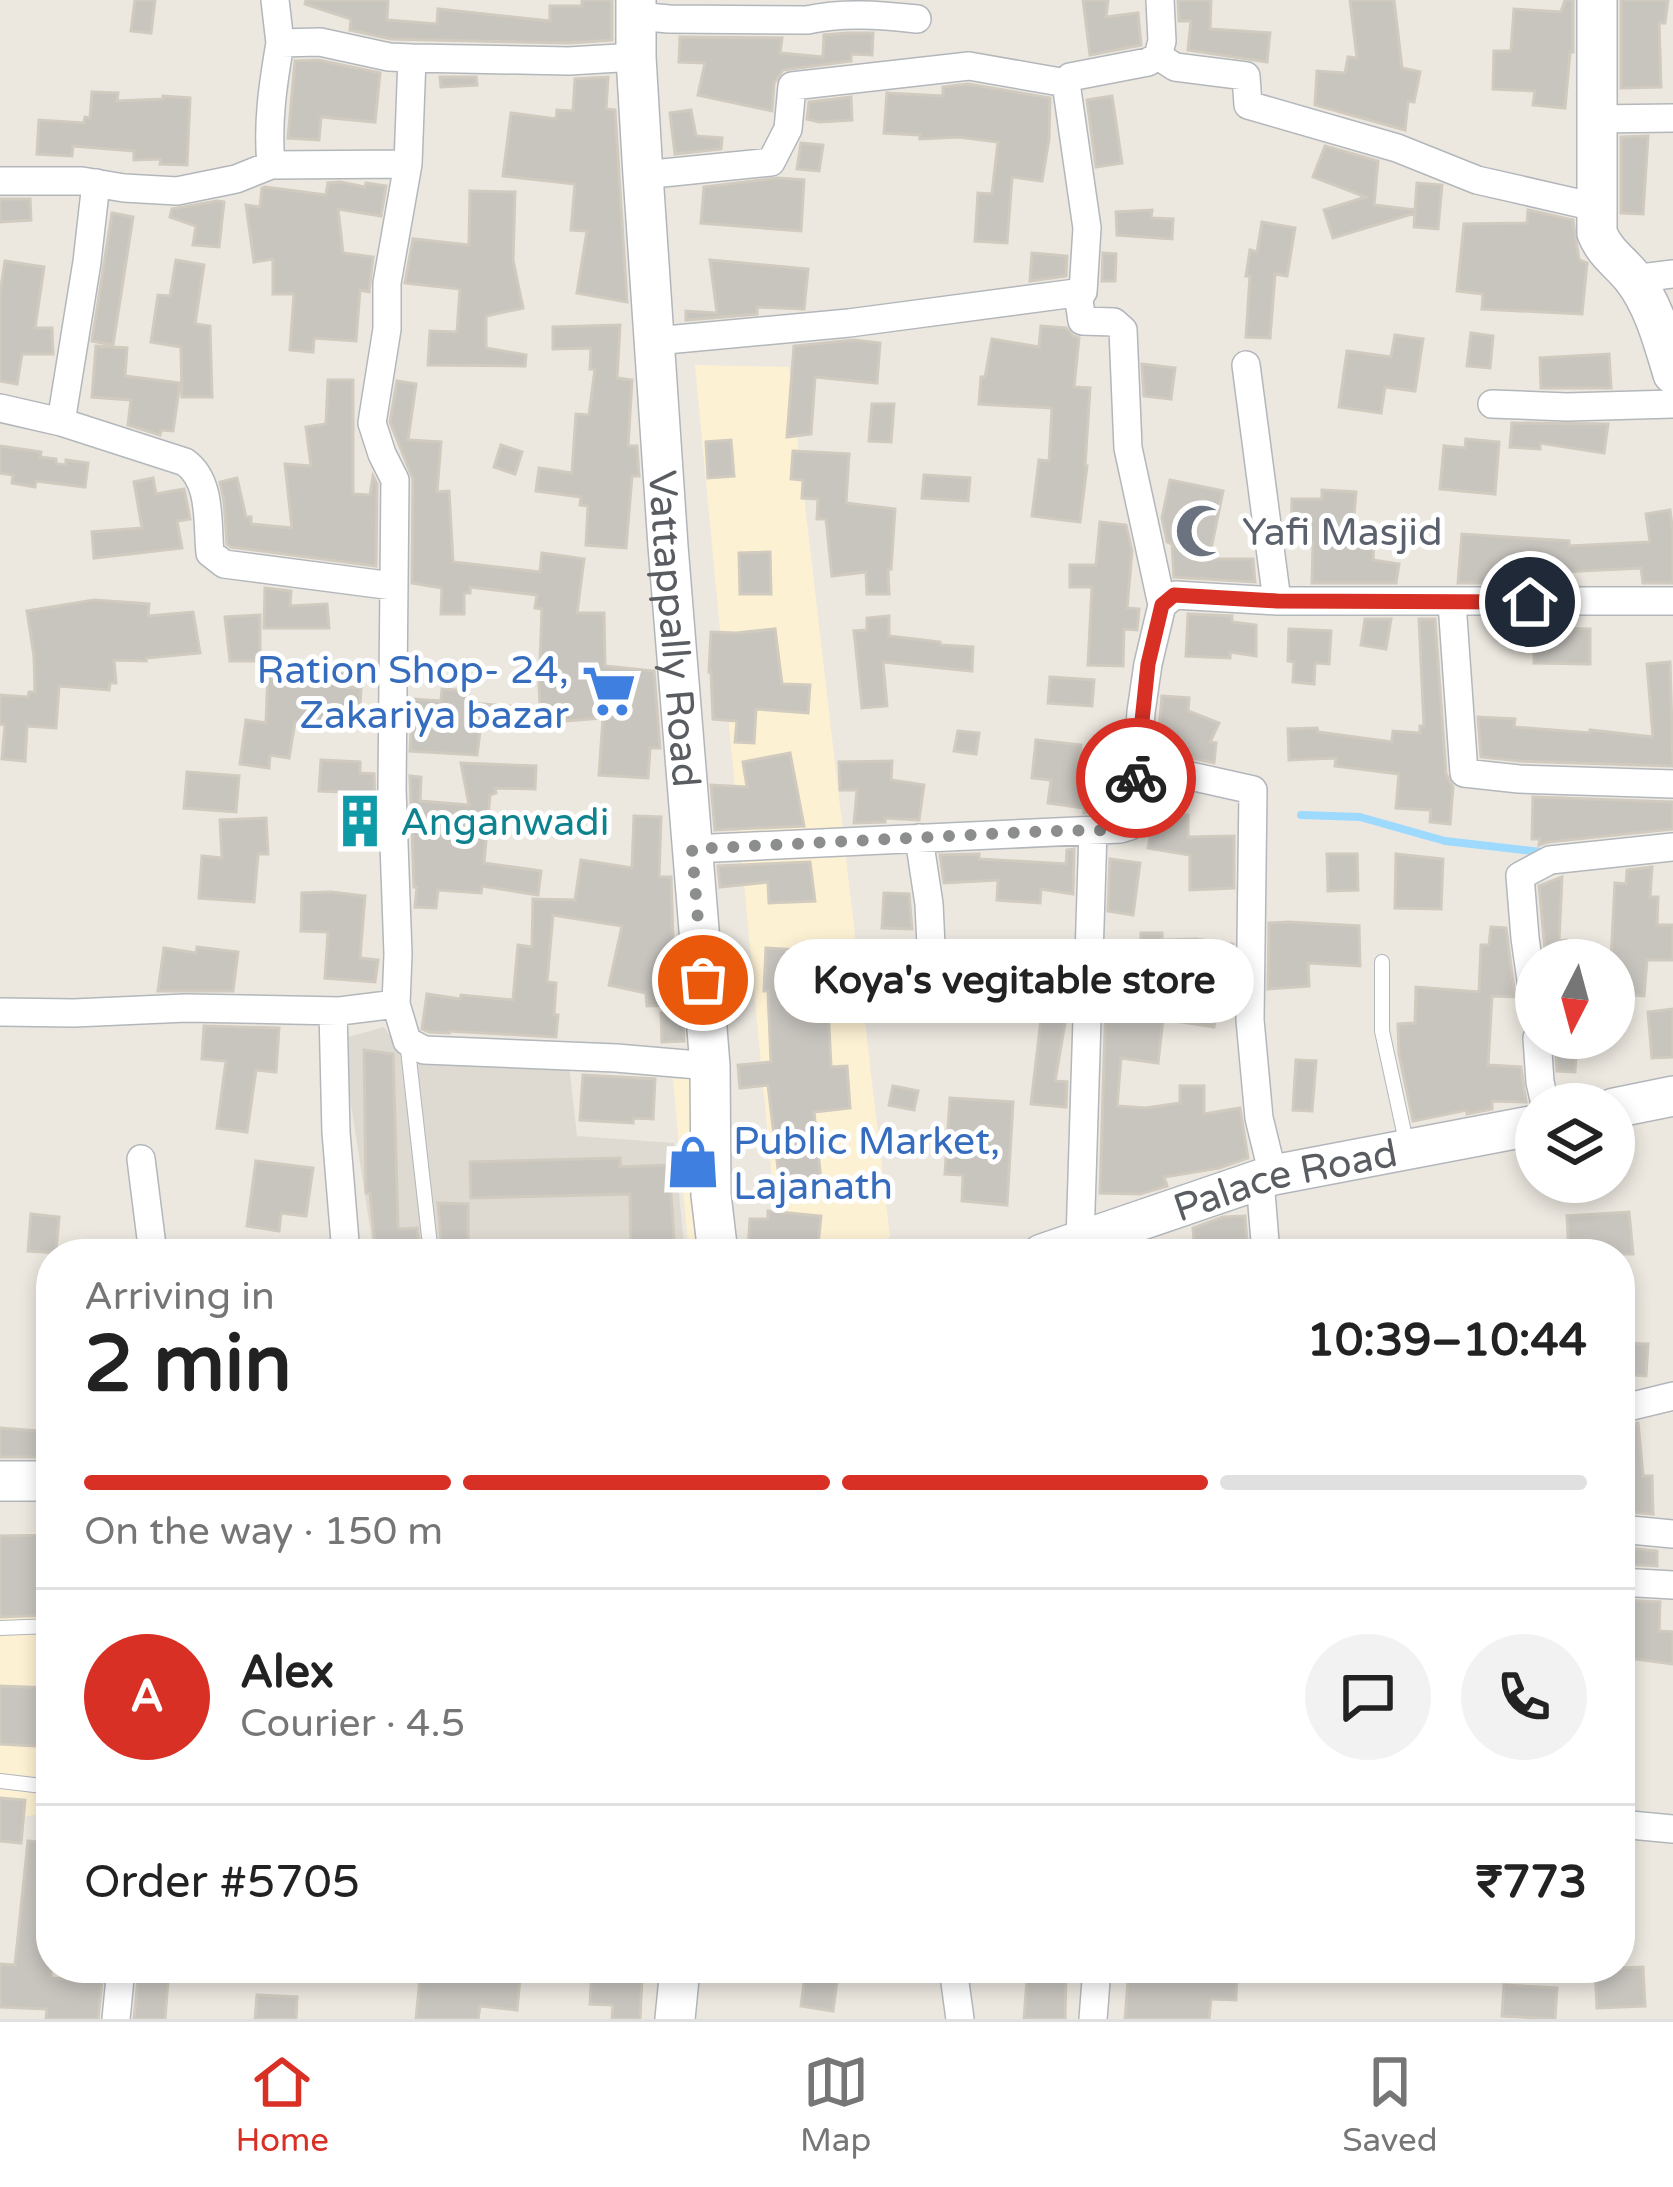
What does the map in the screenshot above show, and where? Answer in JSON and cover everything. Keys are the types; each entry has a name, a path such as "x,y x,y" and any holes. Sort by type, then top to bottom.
{"main road":[{"path":"1597,0 1597,233 1603,249 1633,279 1656,320 1673,374"},
{"name":"Vattappally Road","path":"636,8 655,341 710,1066 711,1196 716,1239"},
{"path":"1635,1108 1672,1108"},
{"name":"Palace Road","path":"1110,1239 1267,1178 1515,1128"},
{"path":"0,1481 36,1481"},
{"path":"675,2019 679,1983"}],"street":[{"path":"272,165 268,139 280,43 275,0"},
{"path":"655,341 849,323 1082,292 1087,228 1066,83 1070,77 1158,56 1160,0"},
{"path":"636,8 669,20 875,15 916,19"},
{"path":"280,43 320,43 412,58 568,61 636,57"},
{"path":"1158,56 1175,67 1246,76 1248,105 1397,148 1477,180 1595,207"},
{"path":"412,58 408,164 387,283 387,329 372,423 395,480 396,1004 406,1041 424,1050 710,1066"},
{"path":"644,175 771,162 788,129 792,86 969,66 1066,83"},
{"path":"1596,119 1673,118"},
{"path":"0,181 82,181 177,191 236,179 272,165 408,164"},
{"path":"61,422 96,183"},
{"path":"1633,279 1673,274"},
{"path":"692,849 1130,826 1148,664 1162,605 1128,448 1123,330 1114,322 1082,321 1078,294"},
{"path":"1246,365 1277,601"},
{"path":"1492,404 1673,404"},
{"path":"0,409 61,422 185,462 202,480 210,553 224,564 394,586"},
{"path":"1162,605 1174,595 1277,601 1673,602"},
{"path":"1452,603 1464,773 1673,784"},
{"path":"1137,764 1252,790 1250,1020 1267,1178 1266,1239"},
{"path":"1094,830 1102,1239"},
{"path":"920,838 932,967 952,972"},
{"path":"1525,939 1520,876 1550,860 1673,847"},
{"path":"0,1012 334,1011 396,1004"},
{"path":"334,1011 336,1132 345,1239"},
{"path":"141,1159 151,1239"},
{"path":"1635,1405 1673,1396"},
{"path":"1635,1530 1673,1534"},
{"path":"1635,1583 1673,1585"},
{"path":"1635,1825 1673,1829"},
{"path":"116,2019 120,1983"},
{"path":"955,1983 960,2019"},
{"path":"1093,2019 1096,1983"}],"lane":[{"path":"1382,962 1382,1031 1408,1148"},
{"path":"406,1041 429,1239"},
{"path":"0,1628 36,1627"},
{"path":"0,1781 36,1785"}],"shaded area":[{"path":"695,365 789,367 890,1237 778,1239"},
{"path":"384,1027 404,1058 569,1064 577,1136 674,1143 684,1239 372,1239 341,1039"},
{"name":"Public Market, Lajanath","path":"703,1076 707,1239 688,1239 673,1079"},
{"path":"36,1532 36,1815 0,1823 0,1537"}],"building":[{"path":"135,0 155,0 151,33 131,31"},
{"path":"306,0 388,0 387,20 437,24 438,9 550,21 550,6 612,0 612,40 391,39 350,30 351,19 305,4"},
{"path":"1083,0 1108,0 1106,17 1138,13 1141,45 1090,55"},
{"path":"1178,0 1211,0 1210,29 1270,33 1267,62 1188,50 1191,21 1179,21"},
{"path":"1350,0 1394,0 1402,68 1420,72 1414,102 1408,101 1405,130 1315,105 1317,71 1345,73 1348,57 1357,58"},
{"path":"1565,0 1573,0 1573,52 1565,108 1533,105 1535,91 1493,89 1494,51 1511,51 1514,9 1561,12"},
{"path":"1621,0 1668,0 1665,23 1659,23 1661,87 1621,88"},
{"path":"873,33 872,55 851,54 851,61 783,70 774,83 772,111 698,95 705,63 679,62 680,37 782,38 780,53 823,57 824,35"},
{"path":"318,60 380,73 375,122 321,117 319,140 288,138 295,61"},
{"path":"440,77 476,77 477,85 441,87"},
{"path":"608,77 606,109 615,110 627,302 577,293 587,231 571,230 575,184 503,176 511,113 556,119 557,110 573,111 575,79"},
{"path":"968,84 1050,98 1042,181 1012,177 1007,243 975,241 978,193 992,194 998,142 884,133 887,93 943,96 943,87"},
{"path":"92,92 118,93 117,101 190,98 187,165 134,160 134,151 73,146 72,156 37,154 39,120 84,123 85,117 90,118"},
{"path":"1112,96 1122,163 1096,167 1087,100"},
{"path":"851,97 852,120 807,119 809,102"},
{"path":"691,110 696,136 722,138 721,149 675,154 670,113"},
{"path":"1648,136 1643,214 1621,213 1621,137"},
{"path":"801,143 823,145 819,171 797,169"},
{"path":"1325,146 1378,161 1374,205 1415,210 1417,183 1442,185 1438,229 1414,227 1415,213 1333,238 1324,210 1366,197 1313,177"},
{"path":"778,178 804,180 801,231 701,223 704,187"},
{"path":"328,183 386,186 381,216 338,209 343,253 373,257 369,292 360,290 356,341 314,338 313,352 290,350 294,294 273,294 273,259 254,262 246,205 260,207 265,187 326,195"},
{"path":"470,191 515,192 513,260 523,308 486,316 486,348 526,355 525,366 428,365 430,331 457,332 460,289 405,283 413,239 469,245"},
{"path":"0,199 30,199 31,220 0,222"},
{"path":"224,202 219,247 193,245 196,226 170,217 172,209"},
{"path":"1152,210 1151,218 1173,219 1172,239 1117,235 1116,212"},
{"path":"1528,210 1573,220 1579,260 1587,263 1582,314 1482,309 1483,294 1457,291 1464,224 1527,223"},
{"path":"112,213 133,217 113,345 92,341"},
{"path":"1262,222 1295,228 1287,276 1275,274 1270,338 1246,337 1250,276 1246,276 1250,250 1257,252"},
{"path":"1032,253 1067,256 1066,276 1030,281"},
{"path":"1103,253 1116,254 1115,281 1102,281"},
{"path":"176,260 204,265 195,324 210,326 212,397 182,397 181,347 151,342 158,295 170,296"},
{"path":"710,260 808,269 804,309 757,307 757,314 686,320 686,311 717,313"},
{"path":"5,261 44,267 35,328 52,328 53,354 22,354 17,384 0,381 0,294"},
{"path":"620,325 617,378 632,380 628,446 637,446 639,476 632,476 626,548 586,545 588,506 580,505 581,497 536,491 539,468 572,473 576,414 589,415 595,369 590,369 591,348 553,349 553,327"},
{"path":"1041,326 1066,328 1079,338 1074,387 1090,388 1080,522 1032,516 1039,460 1049,461 1052,408 979,404 992,339 1039,347"},
{"path":"1471,333 1493,336 1490,368 1467,366"},
{"path":"1395,335 1423,339 1415,391 1385,387 1381,413 1339,407 1347,351 1391,357"},
{"path":"854,340 880,343 877,383 815,377 811,434 787,437 794,346"},
{"path":"96,346 127,348 125,376 180,383 173,431 161,430 160,435 128,425 131,400 92,397"},
{"path":"1609,354 1611,388 1541,388 1540,358"},
{"path":"1142,364 1175,368 1171,399 1144,396"},
{"path":"328,380 353,380 353,494 370,495 373,476 377,484 376,566 231,547 220,482 237,478 251,524 292,528 285,464 311,466 306,427 326,424"},
{"path":"397,381 416,384 408,440 441,442 437,492 449,491 453,562 540,572 542,553 584,559 577,613 604,613 605,666 654,671 660,748 650,748 648,778 599,775 603,718 541,723 542,609 535,608 537,595 470,587 470,593 464,593 464,614 441,614 442,588 412,583 413,479 390,422"},
{"path":"872,404 894,404 891,442 869,441"},
{"path":"1512,423 1608,424 1604,453 1540,443 1540,449 1510,447"},
{"path":"1466,439 1499,442 1495,494 1440,489 1444,446 1465,448"},
{"path":"731,440 734,476 708,478 706,442"},
{"path":"501,445 522,452 515,474 494,467"},
{"path":"0,446 41,452 40,457 56,459 56,464 66,465 66,460 88,463 85,487 12,483 13,475 0,473"},
{"path":"793,451 849,454 846,503 895,509 889,594 867,594 866,572 832,576 826,519 817,519 818,499 802,498 803,480 791,479"},
{"path":"924,475 970,478 968,501 922,498"},
{"path":"153,478 156,494 184,489 190,519 177,521 182,548 94,558 92,532 142,528 134,482"},
{"path":"1170,480 1223,491 1209,559 1253,559 1255,582 1174,577 1172,544 1167,542 1162,518"},
{"path":"1322,490 1356,492 1353,526 1374,527 1373,560 1399,564 1396,583 1312,583 1313,543 1291,542 1292,499 1322,499"},
{"path":"1670,510 1673,583 1643,583 1641,568 1561,572 1498,568 1496,583 1458,583 1462,534 1569,541 1569,546 1650,542 1646,514"},
{"path":"1100,522 1126,525 1132,551 1127,608 1139,609 1137,630 1124,629 1123,666 1088,665 1092,587 1070,587 1070,565 1096,565"},
{"path":"770,552 771,594 740,594 739,553"},
{"path":"265,588 291,591 290,606 327,604 329,628 264,628"},
{"path":"94,600 149,604 148,616 193,612 200,653 114,660 116,683 110,683 109,690 59,686 56,728 27,726 25,761 2,759 5,725 0,724 0,695 28,697 35,692 27,611"},
{"path":"1188,614 1232,616 1232,622 1256,625 1256,656 1230,652 1230,658 1186,656"},
{"path":"260,615 260,661 230,661 225,617"},
{"path":"889,616 889,636 973,647 972,671 883,662 887,706 862,708 854,631 867,630 867,618"},
{"path":"1365,619 1391,619 1386,649 1361,645"},
{"path":"1419,619 1435,619 1446,774 1453,787 1450,824 1430,822 1431,810 1396,808 1399,774 1335,766 1336,758 1289,760 1288,729 1317,728 1318,732 1392,742 1393,731 1420,733 1424,726"},
{"path":"1534,628 1590,629 1590,664 1534,663"},
{"path":"775,629 782,684 810,685 808,713 756,709 754,743 735,742 737,721 713,719 711,632"},
{"path":"1289,629 1331,631 1329,664 1315,663 1314,684 1293,682"},
{"path":"1670,662 1673,766 1481,757 1478,717 1515,719 1514,727 1653,737 1647,664"},
{"path":"309,668 345,671 345,687 361,688 359,725 295,722 289,758 270,755 269,768 240,764 246,720 266,723 268,671 308,673"},
{"path":"1050,677 1094,680 1092,706 1048,703"},
{"path":"442,689 469,691 469,703 523,707 522,727 481,724 477,755 410,751 413,699 441,701"},
{"path":"1162,696 1189,698 1188,711 1219,723 1210,742 1216,743 1214,763 1157,750"},
{"path":"958,731 979,733 976,754 954,751"},
{"path":"1036,740 1081,745 1077,778 1117,783 1113,811 1084,813 1084,808 1048,803 1051,780 1032,778"},
{"path":"790,753 804,826 715,830 711,785 747,787 743,762"},
{"path":"321,760 360,762 360,773 374,774 376,840 346,837 344,792 319,791"},
{"path":"892,761 891,780 924,785 919,820 854,823 857,790 840,790 839,762"},
{"path":"461,763 536,766 535,789 495,788 496,793 490,795 484,863 541,871 538,895 482,886 481,893 438,890 436,908 415,907 410,776 421,777 420,801 469,805"},
{"path":"187,772 239,776 236,812 184,808"},
{"path":"1533,797 1673,802 1673,829 1539,845 1540,839 1532,839"},
{"path":"1155,813 1188,815 1188,837 1234,836 1234,888 1190,890 1190,855 1148,848"},
{"path":"634,816 661,817 659,877 671,877 675,1005 647,1006 646,993 609,985 622,926 553,915 547,982 556,983 556,1037 422,1029 427,994 513,1000 518,945 532,947 533,899 575,900 581,860 632,868"},
{"path":"266,818 268,854 258,854 254,902 199,898 202,856 222,858 220,820"},
{"path":"1074,849 1073,894 1041,889 1040,903 997,900 998,880 944,883 940,855 979,854 979,859 1066,864 1067,850"},
{"path":"1327,854 1357,854 1358,890 1328,891"},
{"path":"1396,854 1443,859 1441,909 1395,908"},
{"path":"1110,859 1140,863 1133,915 1108,911"},
{"path":"810,862 815,901 769,903 768,882 720,887 718,866"},
{"path":"1652,867 1650,897 1658,897 1657,925 1673,925 1673,960 1647,960 1644,996 1635,995 1635,939 1612,939 1615,883 1626,884 1627,870"},
{"path":"1562,877 1559,939 1544,939 1539,886"},
{"path":"302,893 365,896 360,958 378,960 375,982 325,978 328,932 301,931"},
{"path":"884,893 909,894 912,929 882,928"},
{"path":"1269,923 1359,926 1360,966 1308,963 1309,986 1268,989"},
{"path":"1491,927 1506,928 1515,997 1492,996 1488,1065 1521,1067 1523,1083 1515,1083 1515,1102 1492,1101 1492,1109 1413,1121 1398,1024 1415,1023 1416,987 1479,992 1481,945 1489,945"},
{"path":"1141,933 1162,933 1162,940 1233,944 1232,989 1220,988 1214,1027 1163,1019 1158,1063 1121,1058 1117,1106 1180,1103 1180,1086 1204,1086 1204,1114 1240,1108 1248,1158 1164,1177 1167,1186 1140,1194 1100,1193 1107,965 1140,966"},
{"path":"197,947 238,952 233,991 158,991 164,948 196,953"},
{"path":"766,948 813,951 809,1007 828,1006 831,1067 847,1066 850,1108 814,1112 821,1181 780,1185 768,1085 740,1088 738,1065 771,1062 768,991 764,991"},
{"path":"1043,1002 1068,1006 1055,1081 1067,1082 1066,1107 1031,1104"},
{"path":"1673,1009 1673,1057 1652,1058 1648,1012"},
{"path":"682,1012 684,1041 662,1042 661,1013"},
{"path":"204,1026 279,1028 276,1072 256,1070 247,1132 217,1128 226,1061 202,1059"},
{"path":"364,1050 393,1054 398,1229 417,1228 418,1239 375,1239 370,1193 366,1193"},
{"path":"1556,1059 1576,1059 1575,1072 1557,1071"},
{"path":"1296,1060 1316,1061 1312,1111 1293,1110"},
{"path":"583,1075 655,1079 653,1119 633,1118 633,1123 580,1120"},
{"path":"893,1086 918,1091 914,1110 889,1105"},
{"path":"950,1098 1013,1102 1007,1205 962,1201 963,1175 945,1174"},
{"path":"620,1158 620,1167 669,1165 674,1239 631,1239 630,1194 471,1198 470,1162"},
{"path":"256,1161 313,1168 306,1216 281,1213 279,1231 247,1226"},
{"path":"438,1203 468,1204 468,1239 441,1239"},
{"path":"768,1211 821,1216 819,1239 749,1239 750,1219 768,1219"},
{"path":"1629,1212 1632,1239 1568,1239 1567,1216"},
{"path":"31,1214 59,1217 57,1239 36,1239 36,1252 28,1251"},
{"path":"1245,1216 1247,1239 1194,1239 1193,1228 1223,1217"},
{"path":"1635,1344 1648,1344 1646,1376 1635,1375"},
{"path":"1635,1424 1643,1476 1652,1476 1653,1514 1635,1512"},
{"path":"0,1428 36,1431 36,1457 0,1457"},
{"path":"36,1535 36,1616 0,1617 0,1536"},
{"path":"1635,1549 1657,1551 1657,1566 1635,1565"},
{"path":"1635,1601 1660,1602 1659,1631 1673,1632 1673,1664 1635,1659"},
{"path":"0,1686 36,1687 36,1746 0,1744"},
{"path":"0,1798 25,1800 21,1843 0,1841"},
{"path":"28,1841 36,1842 36,1983 102,1983 98,2019 46,2019 47,2009 0,2007 0,1964 15,1965"},
{"path":"1635,1967 1643,1967 1645,2006 1597,2008 1596,1983 1635,1983"},
{"path":"138,1983 168,1983 165,2019 134,2019"},
{"path":"420,1983 520,1983 517,2010 480,2006 478,2019 416,2019"},
{"path":"591,1983 642,1983 640,2019 612,2019 613,2005 590,2004"},
{"path":"804,1983 837,1983 833,2011 801,2006"},
{"path":"1027,1983 1066,1983 1065,2019 1024,2019"},
{"path":"1128,1983 1237,1983 1236,2000 1211,1999 1209,2019 1125,2019"},
{"path":"1504,1985 1557,1988 1555,2019 1502,2016"},
{"path":"257,1995 297,1997 296,2019 255,2019"}],"waterway":[{"path":"1301,815 1360,817 1445,841 1542,852"}],"way so far":[{"path":"703,980 692,849 1120,830 1134,818 1136,778"}],"place":[{"name":"Yafi Masjid","path":"1202,531"},
{"name":"Ration Shop- 24, Zakariya bazar","path":"609,691"},
{"name":"Anganwadi","path":"360,821"},
{"name":"Koya's vegitable store","path":"703,980"},
{"name":"Public Market, Lajanath","path":"693,1162"}],"route":[{"path":"1136,778 1148,664 1162,605 1174,595 1277,601 1530,602"}]}
